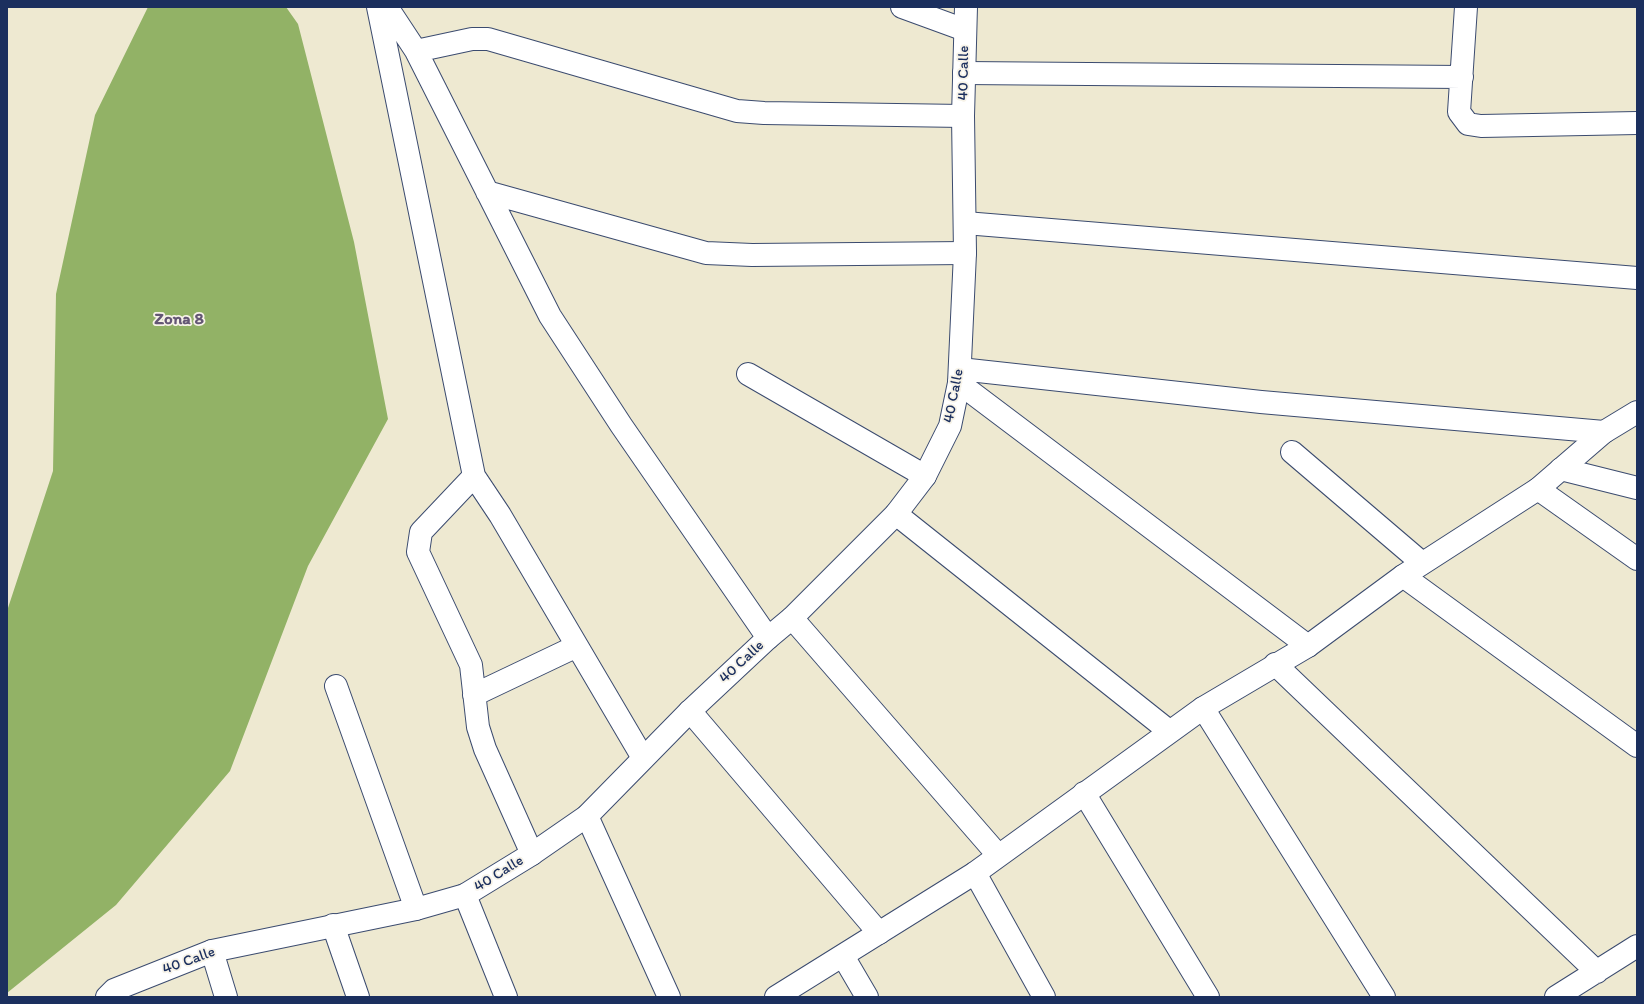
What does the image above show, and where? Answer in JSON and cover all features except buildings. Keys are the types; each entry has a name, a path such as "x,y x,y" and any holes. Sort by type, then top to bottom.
{"street":[{"path":"378,7 474,476 643,758"},
{"path":"387,7 416,51 550,316 621,425 768,638"},
{"path":"902,7 965,30"},
{"name":"40 Calle","path":"108,997 114,990 212,951 416,909 465,895 532,854 587,816 690,711 768,638 792,618 896,514 925,476 950,426 960,376 965,253 963,116 966,7"},
{"path":"1462,8 1462,77 1459,112 1468,124 1481,126 1637,123"},
{"path":"416,51 472,39 488,39 737,111 764,113 963,116"},
{"path":"964,72 1462,77"},
{"path":"487,192 706,253 752,255 965,253"},
{"path":"965,224 1637,278"},
{"path":"748,374 925,476"},
{"path":"960,376 1604,432"},
{"path":"960,376 1308,646"},
{"path":"776,997 974,873 1169,731 1203,708 1308,646 1422,563 1538,489 1604,432 1637,412"},
{"path":"1292,452 1422,563"},
{"path":"1561,469 1637,488"},
{"path":"474,476 421,532 418,552 470,665 478,727 485,749 532,854"},
{"path":"1538,489 1637,559"},
{"path":"896,514 1169,731"},
{"path":"1403,576 1637,746"},
{"path":"792,618 998,855"},
{"path":"474,695 577,646"},
{"path":"1276,664 1597,972"},
{"path":"336,686 416,909"},
{"path":"1203,708 1384,997"},
{"path":"690,711 880,933"},
{"path":"1084,793 1208,997"},
{"path":"587,816 669,997"},
{"path":"974,873 1044,997"},
{"path":"465,895 506,997"},
{"path":"333,925 358,997"},
{"path":"1556,997 1637,946"},
{"path":"212,951 226,997"},
{"path":"843,956 867,997"}],"green space":[{"path":"148,7 286,7 298,24 354,242 388,419 308,566 230,771 116,905 7,993 7,611 53,471 56,294 95,115"}],"district":[{"name":"Zona 8","path":"179,320"}]}
